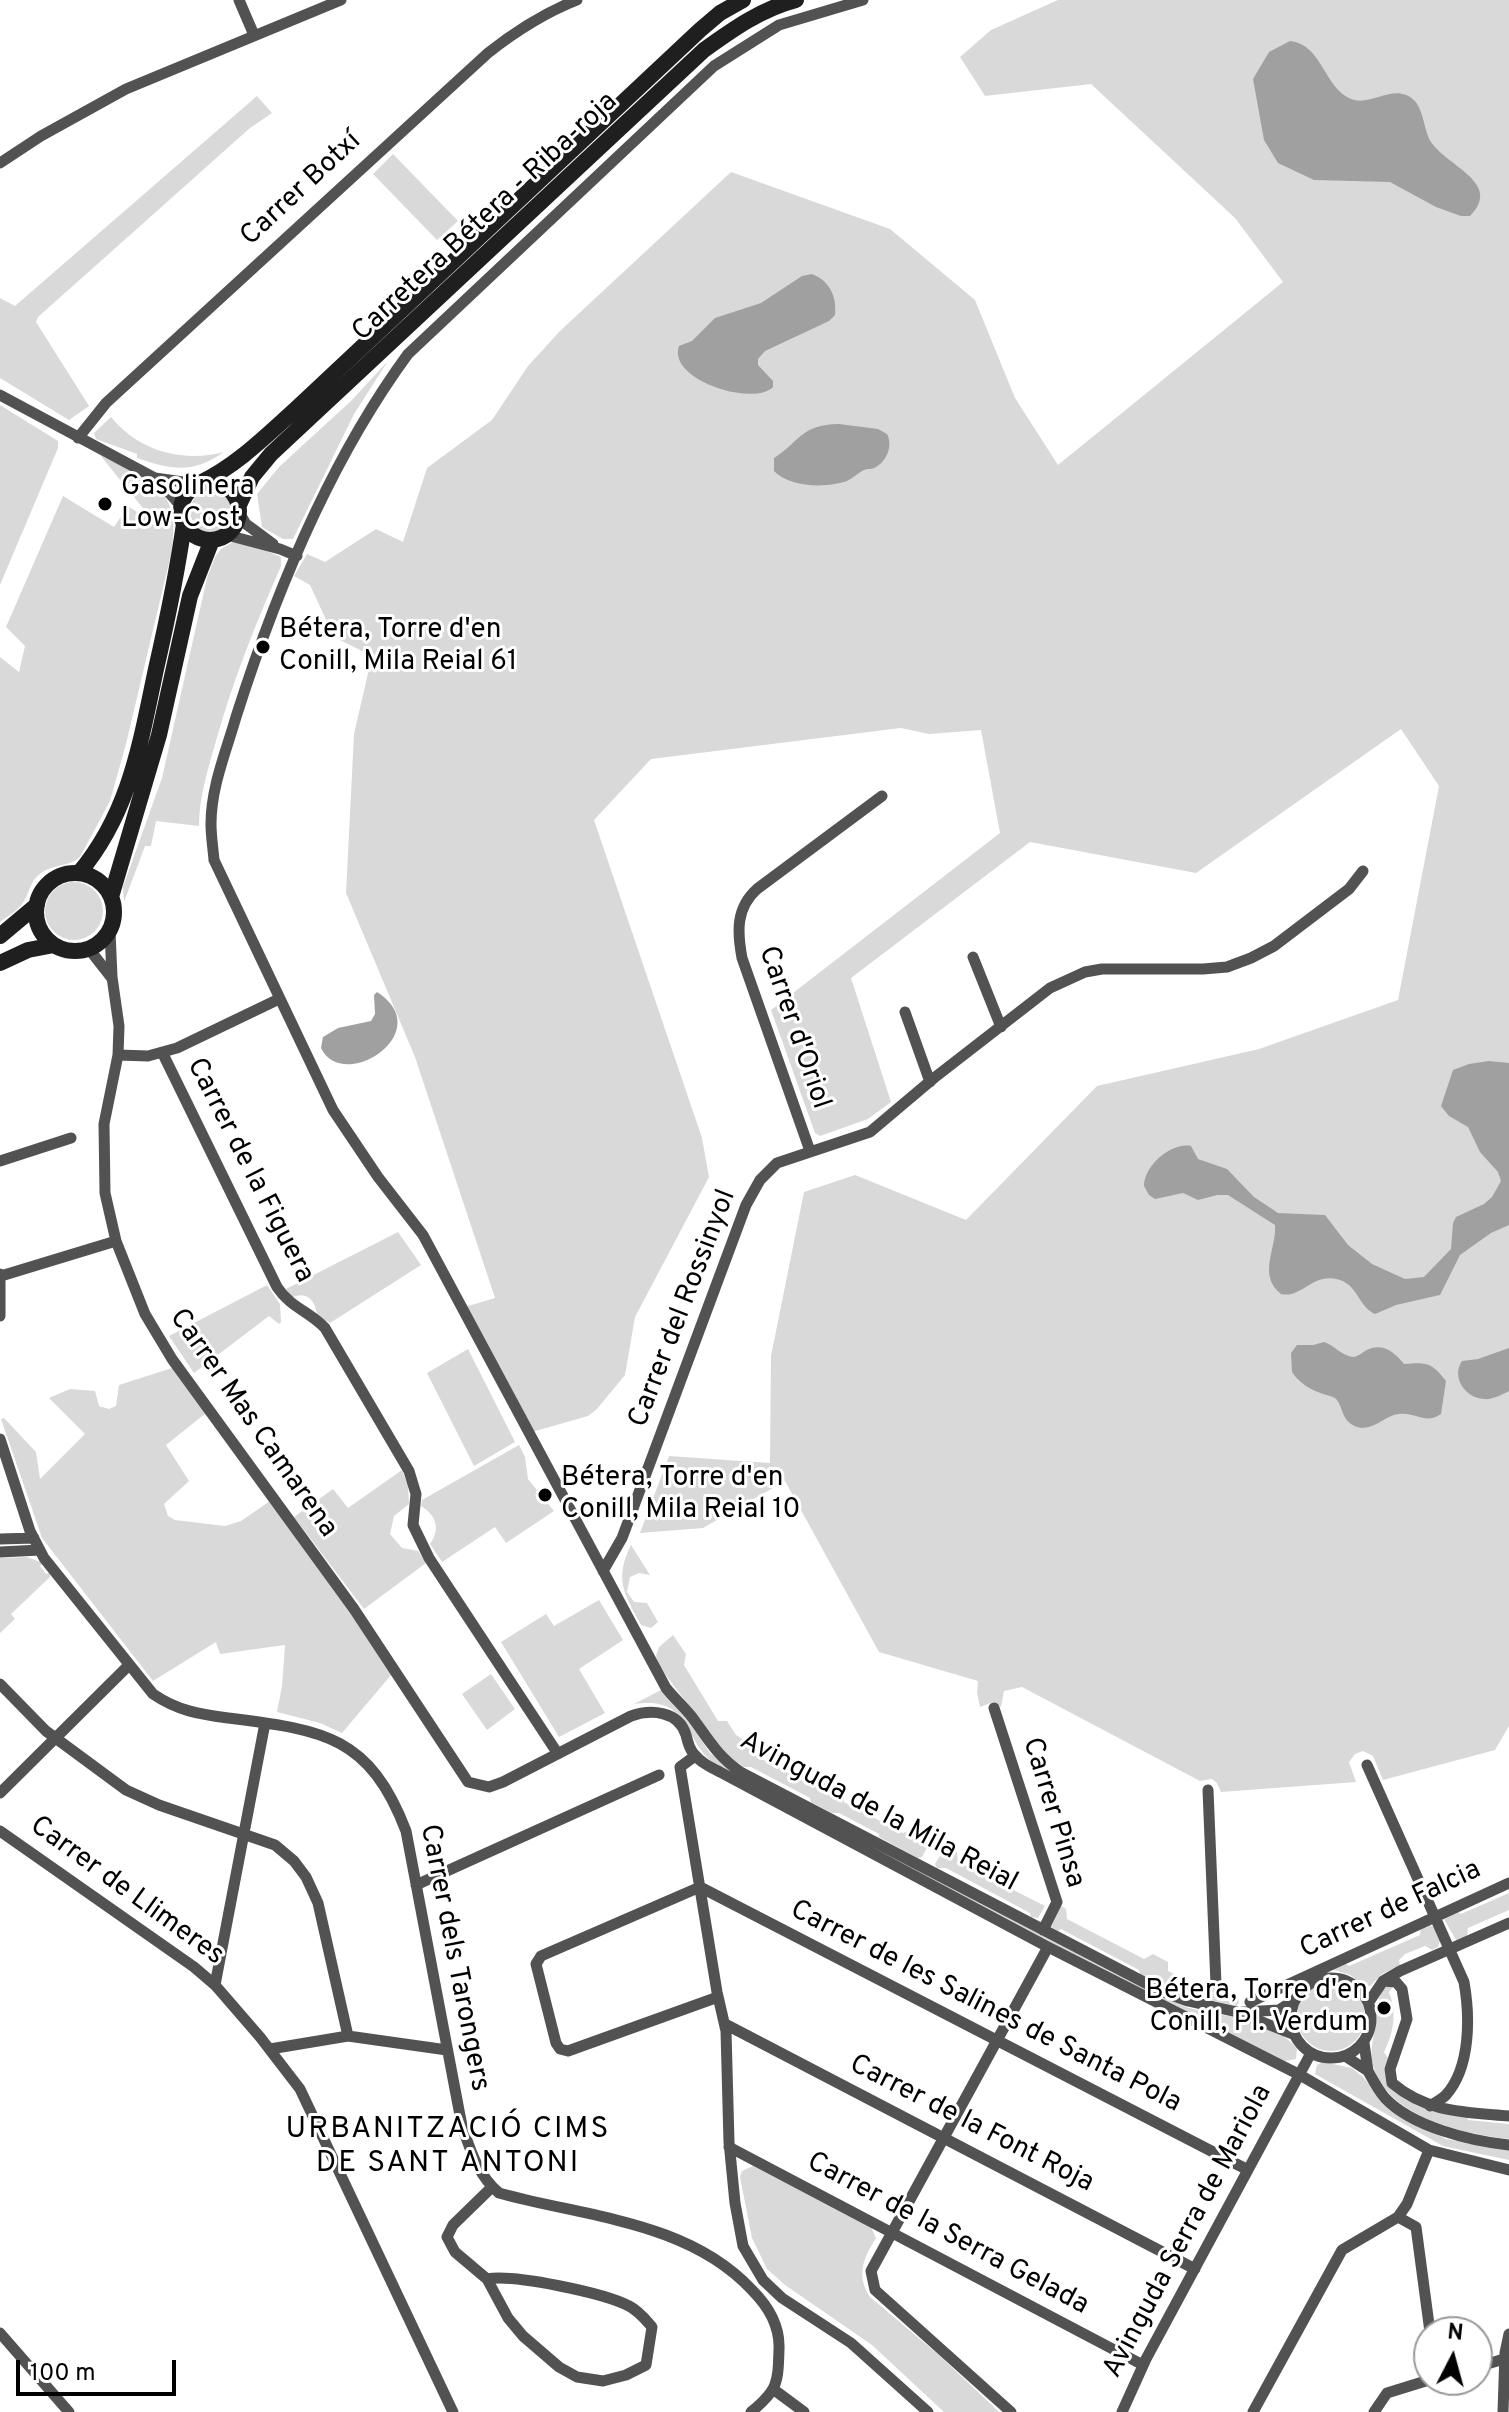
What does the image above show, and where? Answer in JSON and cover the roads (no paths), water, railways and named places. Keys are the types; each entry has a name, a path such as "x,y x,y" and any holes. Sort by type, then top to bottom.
{"main road":[{"name":"Carretera Bétera - Riba-roja","path":"198,484 249,451 700,30 720,13 743,0"},
{"name":"Carretera Bétera - Riba-roja","path":"239,509 252,477 271,454 704,50 742,23 796,0"},
{"path":"79,873 108,831 134,771 175,584 184,524 181,506 184,497 198,484 210,481 229,488 239,509 233,530 220,538 190,596 159,735 111,897"},
{"path":"184,524 195,536 220,538"},
{"path":"79,873 92,877 104,885 111,897 115,910 110,931 101,942 89,949 71,951 54,945 39,928 37,905 42,892 52,881 64,875 79,873"},
{"path":"0,936 37,905"},
{"path":"0,963 28,950 54,945"}],"street":[{"path":"239,0 254,35"},
{"path":"0,163 41,136 126,89 341,0"},
{"name":"Carrer Botxí","path":"78,438 106,403 488,53 541,16 577,0"},
{"name":"Avinguda de la Mila Reial","path":"863,0 779,25 714,66 408,354 352,439 260,640 217,781 211,823 214,860 333,1110 378,1177 423,1235 666,1688 724,1761 1161,1991 1188,2001 1237,2012 1295,2035"},
{"path":"0,395 155,478 198,484"},
{"path":"155,478 181,506"},
{"path":"239,509 246,524 280,549"},
{"path":"220,538 280,549 297,556"},
{"name":"Carrer d'Oriol","path":"810,1151 742,958 738,934 740,917 746,899 757,889 882,796"},
{"name":"Carrer del Rossinyol","path":"603,1571 622,1538 746,1205 760,1180 777,1163 870,1132 1050,988 1085,972 1102,969 1227,967 1274,946 1349,889 1363,871"},
{"name":"Carrer Mas Camarena","path":"110,931 119,1026 118,1055 104,1124 105,1193 116,1241 145,1314 172,1359 354,1609 468,1782 489,1787 644,1711 668,1714 686,1733 687,1744 695,1756"},
{"path":"89,949 112,977"},
{"path":"973,957 1001,1027"},
{"path":"118,1055 148,1056 197,1040 279,999"},
{"path":"905,1012 930,1082"},
{"name":"Carrer de la Figuera","path":"162,1052 277,1287 291,1306 325,1328 404,1461 416,1494 413,1525 429,1558 558,1754"},
{"path":"0,1161 71,1138"},
{"path":"0,1316 0,1275 116,1241"},
{"name":"Carrer dels Tarongers","path":"0,1439 40,1550 153,1694 170,1706 189,1713 308,1729 340,1743 382,1780 406,1831 462,2126 475,2162 492,2187"},
{"path":"0,1539 34,1538"},
{"path":"0,1552 40,1550"},
{"path":"0,1793 129,1665"},
{"path":"0,1684 55,1738 126,1790 159,1805 275,1845 294,1861 306,1877 318,1903 348,2036"},
{"name":"Carrer Pinsa","path":"994,1708 1057,1902 1043,1930"},
{"path":"215,1985 265,1723"},
{"path":"928,2412 851,2343 802,2313 763,2280 743,2246 729,2147 725,2024 680,1767 695,1756 1048,1947 1300,2075 1429,2150 1509,2170"},
{"path":"1367,1765 1464,1982 1469,2009 1463,2058 1453,2083 1446,2095 1430,2106"},
{"path":"416,1885 659,1775"},
{"path":"1208,1790 1216,1984"},
{"name":"Carrer de Llimeres","path":"0,1831 194,1967 215,1985 270,2049 300,2089 453,2412"},
{"name":"Carrer de Falcia","path":"1250,2002 1509,1883"},
{"path":"700,1887 541,1956 536,1964 537,1974 556,2043 560,2049 568,2051 718,1997"},
{"name":"Carrer de les Salines de Santa Pola","path":"700,1887 1248,2170"},
{"name":"Carrer de Falcia","path":"1383,1981 1509,1923"},
{"path":"1011,2412 875,2290 871,2271 1048,1947"},
{"path":"1364,2043 1345,2056 1334,2059 1311,2053 1295,2035 1291,2023 1295,1999 1314,1981 1340,1978 1352,1983 1369,2002 1372,2023 1364,2043 1368,2071 1385,2098 1400,2110 1457,2136 1509,2145"},
{"path":"1369,2002 1383,1981 1396,1982 1402,1989 1407,2019 1390,2069 1392,2083 1422,2104 1509,2116"},
{"name":"Avinguda de la Mila Reial","path":"1237,2012 1279,2010 1295,1999"},
{"name":"Carrer de la Font Roja","path":"725,2024 1195,2269"},
{"path":"270,2049 348,2036 447,2050"},
{"name":"Avinguda Serra de Mariola","path":"1122,2412 1143,2365 1311,2053"},
{"path":"1345,2056 1368,2071"},
{"name":"Carrer de la Serra Gelada","path":"729,2147 1143,2365"},
{"path":"1253,2412 1342,2250 1398,2217 1407,2204 1429,2150"},
{"path":"487,2279 503,2276 605,2296 638,2312 652,2327 646,2365 603,2381 577,2377 559,2367 523,2336 508,2318 487,2279 455,2252 447,2237 453,2225 492,2187 499,2193 526,2201 637,2225 683,2241 718,2260 769,2307 779,2339 778,2372 771,2396 751,2412"},
{"path":"1398,2217 1416,2227 1428,2316"},
{"path":"0,2333 69,2412"},
{"path":"1503,2412 1504,2359 1509,2334"},
{"path":"1493,2362 1504,2359"},
{"path":"1374,2412 1387,2393 1413,2385"},
{"path":"773,2389 804,2412"}],"place":[{"name":"Gasolinera Low-Cost","path":"105,504"},
{"name":"Bétera, Torre d'en Conill, Mila Reial 61","path":"263,647"},
{"name":"Bétera, Torre d'en Conill, Mila Reial 10","path":"545,1495"},
{"name":"Bétera, Torre d'en Conill, Pl. Verdum","path":"1384,2008"}],"district":[{"name":"URBANITZACIÓ CIMS DE SANT ANTONI","path":"448,2148"}]}
